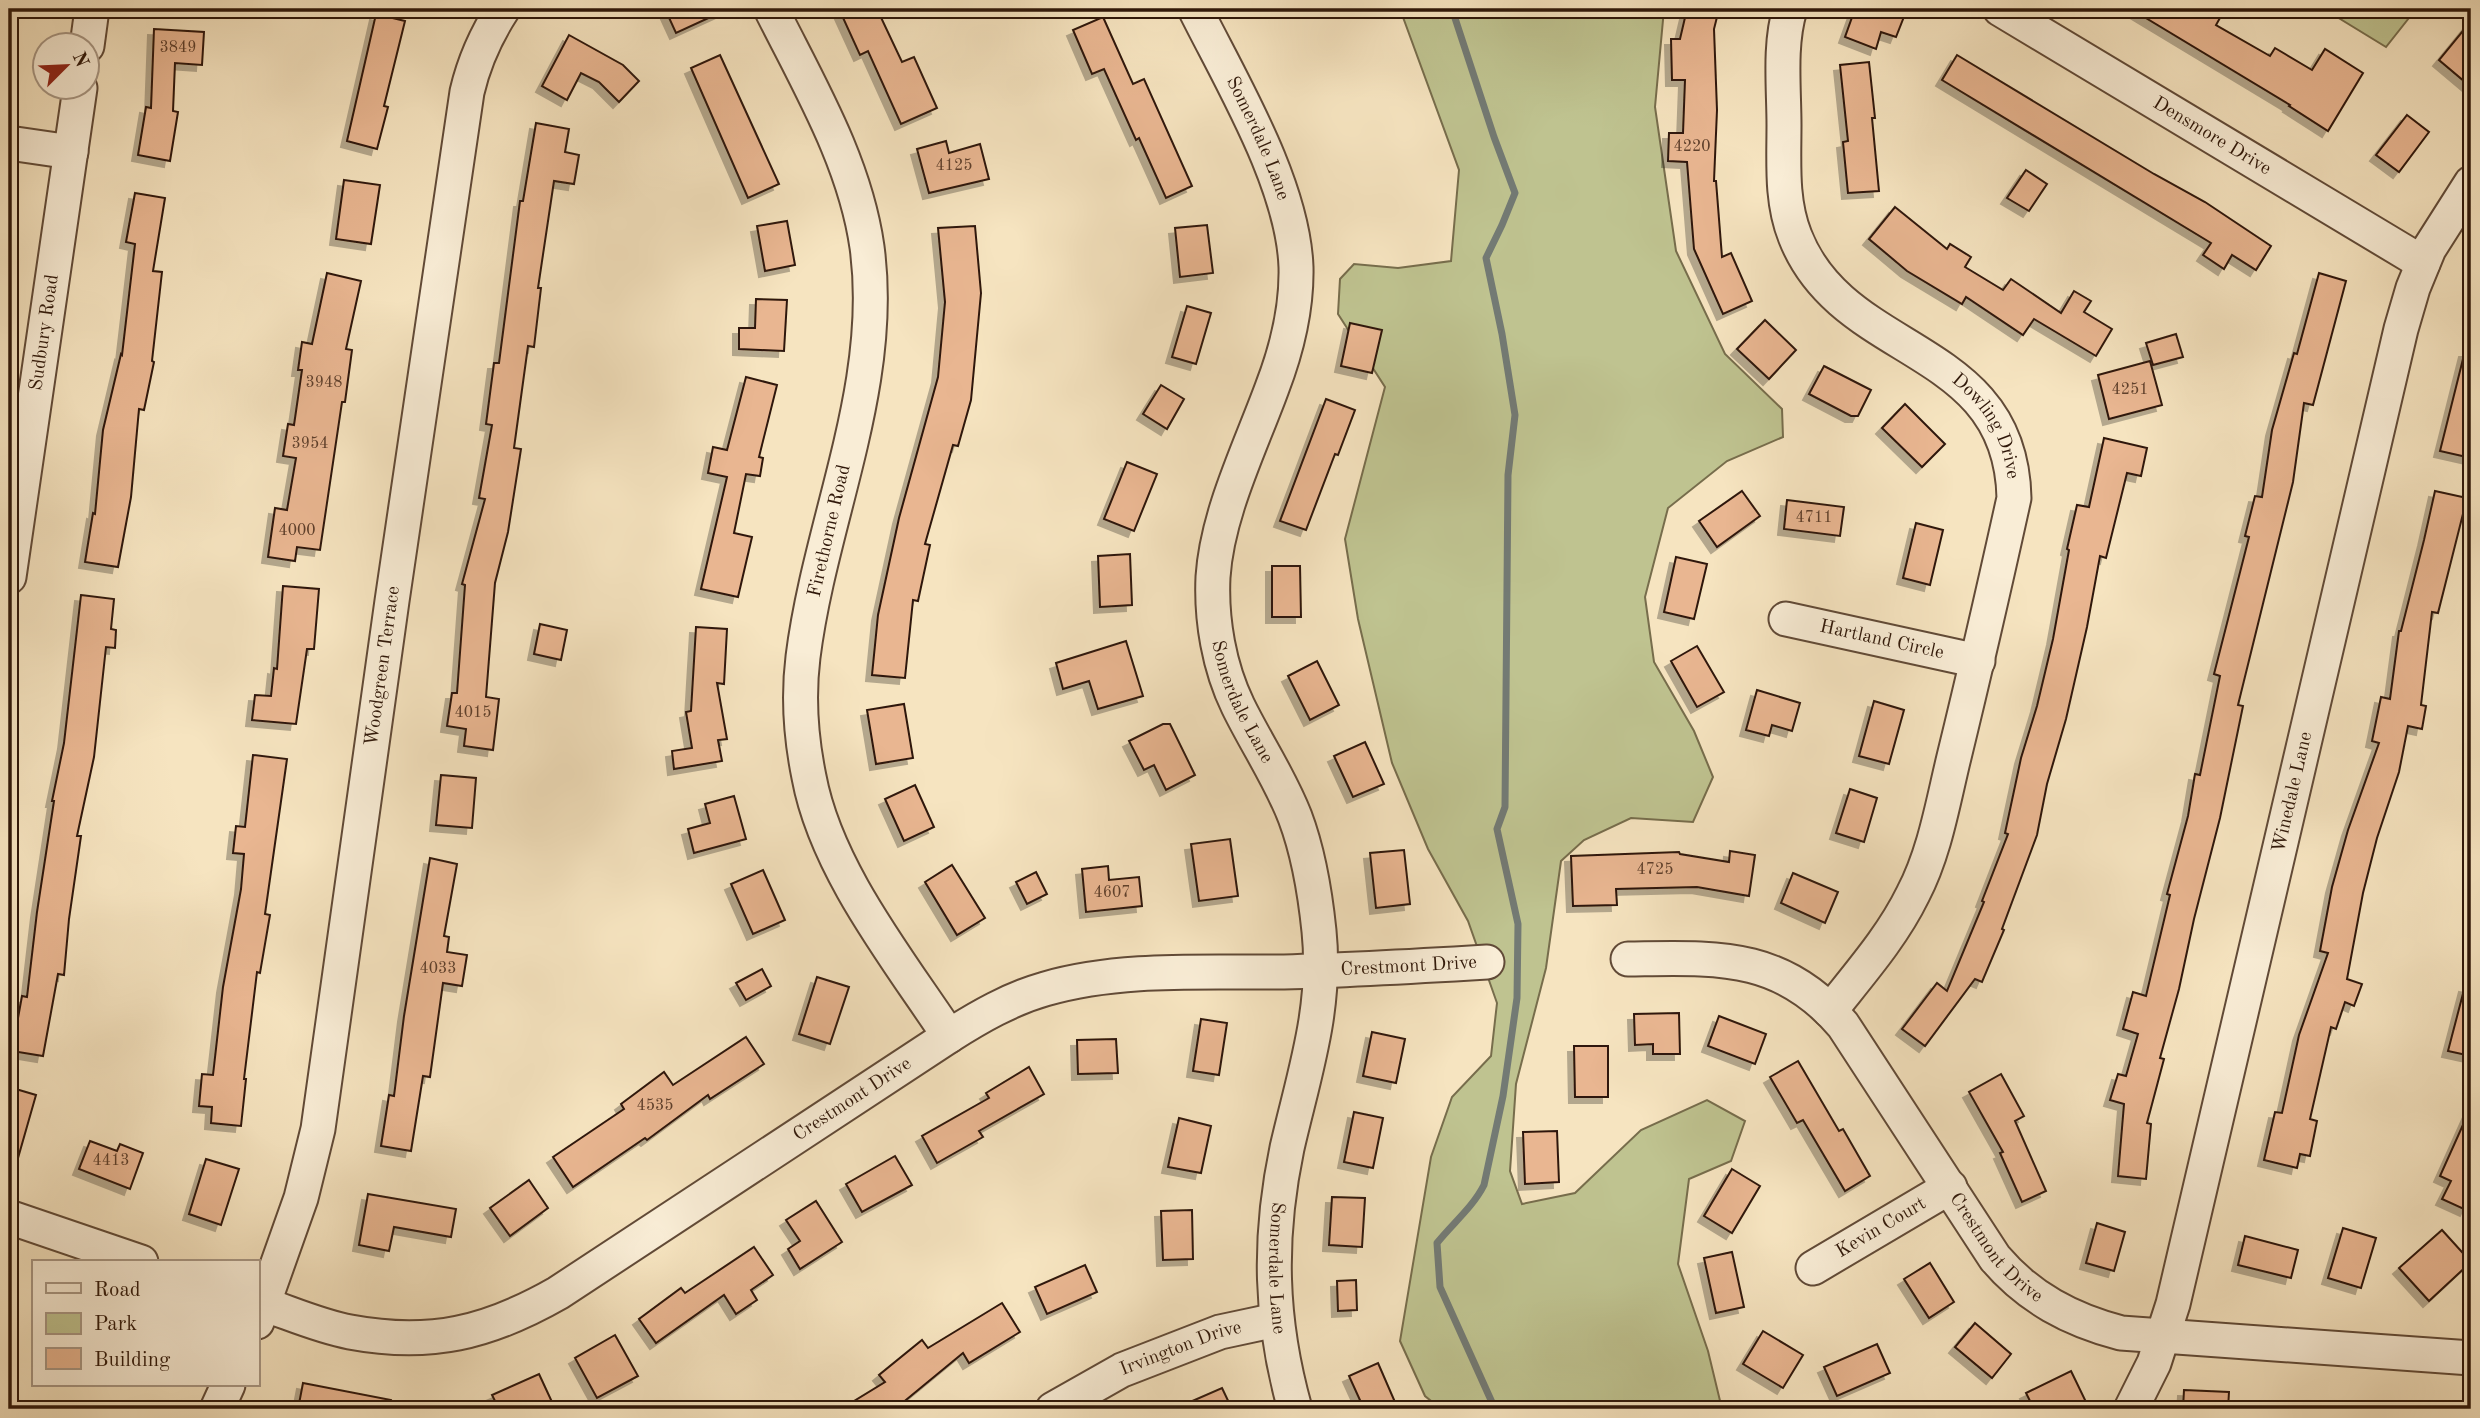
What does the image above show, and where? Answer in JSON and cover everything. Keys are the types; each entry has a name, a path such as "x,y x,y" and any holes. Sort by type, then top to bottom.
{"street":[{"path":"89,32 92,9"},
{"name":"Woodgreen Terrace","path":"260,1309 301,1198 318,1129 467,92 477,57 503,9"},
{"name":"Firethorne Road","path":"771,9 842,156 858,202 867,247 870,295 867,362 803,660 802,732 809,780 823,827 842,871 949,1036"},
{"name":"Somerdale Lane","path":"1195,9 1262,144 1285,202 1294,243 1296,285 1286,351 1223,518 1213,580 1215,622 1228,683 1286,796 1314,882 1321,971 1316,1027 1276,1210 1273,1269 1282,1362 1295,1409"},
{"name":"Dowling Drive","path":"1790,9 1784,51 1784,188 1795,237 1811,266 1831,292 1856,313 1961,381 1983,402 1999,427 2009,455 2014,498 1978,661 1937,828 1923,872 1892,932 1830,1011"},
{"name":"Densmore Drive","path":"2000,9 2423,263"},
{"name":"Sudbury Road","path":"9,577 78,102"},
{"path":"9,143 71,152"},
{"name":"Winedale Lane","path":"2131,1409 2154,1363 2164,1335 2401,329 2423,263 2439,231 2471,183"},
{"name":"Hartland Circle","path":"1786,619 1978,661"},
{"name":"Crestmont Drive","path":"1628,959 1708,958 1752,965 1793,982 1830,1011 1843,1025 2001,1265 2047,1304 2091,1325 2121,1333 2471,1358"},
{"name":"Crestmont Drive","path":"260,1309 349,1332 391,1338 466,1333 522,1314 949,1036 1000,1006 1043,990 1088,979 1122,975 1321,971 1487,962"},
{"name":"Kevin Court","path":"1813,1268 1950,1187"},
{"path":"9,1217 135,1260"},
{"name":"Irvington Drive","path":"1053,1409 1122,1370 1220,1332 1276,1320"},
{"path":"217,1409 228,1386"}],"green space":[{"path":"1400,9 1664,9 1655,107 1676,251 1725,354 1782,409 1783,437 1727,461 1668,508 1645,597 1654,662 1694,731 1713,777 1693,822 1631,818 1584,840 1561,861 1546,968 1516,1084 1510,1171 1522,1204 1575,1193 1641,1130 1707,1100 1745,1121 1731,1161 1689,1179 1678,1264 1708,1351 1722,1409 1441,1409 1425,1396 1400,1341 1431,1157 1452,1097 1491,1056 1497,1003 1468,921 1428,849 1392,763 1358,619 1345,539 1385,387 1338,314 1340,279 1354,264 1398,268 1451,261 1459,170"},
{"path":"2324,9 2416,9 2386,47"}],"building":[{"path":"665,9 728,9 676,33"},
{"path":"839,9 877,9 902,62 914,57 937,108 901,124 868,51 860,55"},
{"path":"1687,9 1719,9 1714,29 1717,110 1714,181 1722,257 1731,253 1752,301 1723,314 1694,249 1687,162 1668,161 1669,133 1683,133 1685,80 1672,80 1671,39 1680,39"},
{"path":"1855,9 1907,9 1896,37 1881,32 1876,49 1845,37"},
{"path":"2131,9 2210,9 2221,16 2216,25 2270,56 2275,48 2312,70 2325,49 2363,73 2328,131"},
{"path":"376,14 405,21 384,106 388,107 377,149 347,141"},
{"path":"1103,17 1133,84 1144,79 1192,186 1166,198 1104,69 1092,74 1073,30"},
{"path":"2471,21 2471,87 2439,60"},
{"path":"154,29 204,32 202,65 175,63 173,111 178,112 170,161 138,155 146,107 151,108"},
{"path":"569,35 623,65 639,81 619,102 599,82 581,73 567,100 542,86"},
{"path":"720,55 779,184 748,198 691,68"},
{"path":"1957,55 2205,202 2271,246 2256,270 2232,255 2224,269 2203,255 2211,243 1942,80"},
{"path":"1869,62 1879,191 1848,193 1843,142 1848,141 1840,65"},
{"path":"2407,115 2429,132 2399,172 2376,155"},
{"path":"536,123 569,129 565,152 579,155 574,184 554,181 538,288 541,288 534,347 528,346 514,448 521,449 508,532 495,583 486,697 499,699 493,750 464,746 466,729 447,726 452,693 457,693 465,585 462,584 485,499 479,498 492,425 486,424 494,363 499,363 520,201 523,201"},
{"path":"946,141 949,153 980,144 989,179 929,193 917,149"},
{"path":"2026,170 2047,184 2029,211 2007,198"},
{"path":"344,180 380,185 371,244 336,239"},
{"path":"135,193 165,198 153,271 162,272 154,362 144,410 139,409 131,497 118,567 85,562 93,513 95,514 103,430 122,355 135,244 126,242"},
{"path":"1895,207 1947,249 1950,244 1971,257 1965,267 2003,290 2011,279 2061,313 2074,291 2091,301 2084,312 2112,329 2096,356 2034,319 2023,335 1966,297 1962,304 1907,271 1869,239"},
{"path":"787,221 795,265 765,271 757,226"},
{"path":"1207,225 1213,273 1180,277 1175,228"},
{"path":"975,226 981,293 971,400 958,446 953,445 925,544 930,545 918,601 913,600 905,678 872,675 878,615 899,518 938,377 945,302 938,228"},
{"path":"327,273 361,281 346,349 352,350 320,550 297,547 295,561 268,557 275,508 287,510 296,458 283,456 288,424 294,425 302,370 298,370 302,342 312,344"},
{"path":"2319,273 2346,281 2313,405 2304,403 2293,482 2238,705 2243,706 2220,818 2160,1058 2164,1059 2147,1123 2151,1124 2146,1179 2118,1176 2124,1104 2110,1100 2118,1074 2126,1076 2138,1034 2123,1029 2133,992 2146,996 2170,895 2167,894 2188,816 2195,774 2200,775 2220,676 2214,674 2249,537 2245,536 2255,496 2262,497 2272,430 2294,353 2297,354"},
{"path":"756,299 787,300 784,351 739,349 739,328 755,328"},
{"path":"1187,306 1211,313 1196,364 1172,357"},
{"path":"1765,320 1796,350 1769,379 1737,349"},
{"path":"1350,323 1382,330 1372,373 1341,366"},
{"path":"2176,334 2183,357 2153,365 2146,343"},
{"path":"2465,351 2471,351 2471,458 2440,451"},
{"path":"2150,361 2162,405 2109,419 2098,375"},
{"path":"1824,366 1871,390 1858,416 1851,416 1809,394"},
{"path":"746,377 777,385 759,457 763,458 760,476 746,474 734,533 752,537 738,597 701,589 727,477 708,473 713,447 727,450"},
{"path":"1161,385 1184,399 1167,429 1143,414"},
{"path":"1326,399 1355,410 1306,530 1280,521"},
{"path":"1905,404 1945,444 1922,467 1882,428"},
{"path":"2104,438 2147,448 2141,476 2127,473 2106,558 2100,556 2087,627 2066,719 2047,784 2037,835 2002,929 2004,930 1982,982 1975,979 1925,1046 1902,1029 1937,983 1947,991 1984,902 1982,901 2008,834 2005,833 2021,758 2053,639 2077,505 2089,507"},
{"path":"1127,462 1157,474 1134,531 1104,519"},
{"path":"1742,491 1760,516 1717,547 1699,521"},
{"path":"2435,491 2467,498 2438,613 2432,612 2421,705 2426,706 2422,729 2408,726 2399,772 2377,838 2363,893 2347,979 2362,984 2354,1006 2345,1002 2336,1029 2331,1027 2310,1119 2317,1121 2310,1156 2300,1154 2297,1168 2264,1160 2275,1112 2282,1113 2299,1035 2328,953 2320,951 2332,887 2348,830 2379,743 2372,741 2381,697 2390,699 2399,631"},
{"path":"1787,500 1844,507 1840,536 1784,529"},
{"path":"1916,523 1943,530 1930,585 1903,578"},
{"path":"1130,554 1132,605 1100,607 1098,556"},
{"path":"1676,557 1707,564 1694,619 1664,612"},
{"path":"1272,566 1300,566 1301,617 1272,617"},
{"path":"283,586 319,589 314,649 307,649 296,724 252,720 255,695 271,696 274,668 277,669"},
{"path":"81,595 114,599 111,629 116,630 115,648 106,647 94,757 77,836 81,836 64,975 58,974 43,1056 12,1051 22,996 27,997 52,801 64,743"},
{"path":"540,624 567,630 561,660 534,654"},
{"path":"696,627 727,629 724,684 717,683 727,739 718,740 722,761 674,769 672,751 692,748 686,712 691,711"},
{"path":"1126,641 1143,696 1098,709 1089,681 1063,689 1056,663"},
{"path":"1697,646 1724,692 1697,707 1671,661"},
{"path":"1317,661 1339,705 1310,720 1288,676"},
{"path":"1757,690 1800,703 1792,731 1772,725 1769,736 1746,730"},
{"path":"1874,701 1904,710 1889,764 1859,756"},
{"path":"904,704 913,758 876,764 867,710"},
{"path":"1163,724 1170,724 1195,775 1166,790 1154,765 1144,770 1129,741"},
{"path":"1365,742 1384,784 1353,797 1334,756"},
{"path":"253,755 287,759 265,914 270,915 260,973 257,972 241,1126 211,1123 212,1107 199,1106 202,1074 213,1075 223,987 241,889 244,854 233,853 236,826 245,827"},
{"path":"441,775 476,778 472,828 436,825"},
{"path":"915,785 934,827 904,841 885,799"},
{"path":"1850,789 1877,798 1864,842 1836,833"},
{"path":"734,796 746,839 694,853 688,829 710,823 705,804"},
{"path":"1230,839 1238,896 1199,901 1191,844"},
{"path":"1404,850 1410,904 1376,908 1370,853"},
{"path":"1730,851 1755,855 1749,896 1697,887 1616,889 1617,905 1573,906 1571,856 1679,852 1729,862"},
{"path":"430,858 457,864 444,936 449,937 447,952 467,955 462,986 443,983 430,1077 423,1076 411,1151 381,1146 389,1095 394,1096"},
{"path":"952,865 985,918 957,935 925,882"},
{"path":"1108,866 1109,880 1139,877 1142,906 1086,912 1082,869"},
{"path":"763,870 785,920 753,934 731,884"},
{"path":"1036,872 1047,894 1027,904 1016,882"},
{"path":"1793,873 1838,892 1825,923 1781,903"},
{"path":"762,969 771,986 746,1000 736,983"},
{"path":"817,977 849,987 830,1044 799,1034"},
{"path":"2465,986 2471,987 2471,1056 2448,1051"},
{"path":"1679,1013 1680,1054 1653,1054 1653,1044 1635,1045 1634,1014"},
{"path":"1719,1016 1766,1034 1755,1064 1708,1046"},
{"path":"1201,1019 1227,1023 1219,1075 1193,1071"},
{"path":"1372,1032 1405,1039 1396,1083 1363,1076"},
{"path":"746,1037 764,1064 710,1099 708,1095 647,1140 645,1138 573,1187 553,1157 624,1109 621,1104 664,1072 673,1085"},
{"path":"1116,1039 1118,1073 1078,1074 1077,1040"},
{"path":"1574,1046 1608,1046 1608,1097 1575,1097"},
{"path":"1798,1061 1839,1131 1843,1129 1870,1176 1845,1191 1803,1120 1797,1123 1770,1077"},
{"path":"1029,1067 1044,1094 979,1131 983,1137 937,1163 922,1136 989,1098 986,1093"},
{"path":"2001,1074 2024,1116 2015,1121 2046,1191 2022,1202 2000,1153 2003,1152 1969,1092"},
{"path":"9,1087 36,1095 14,1172 9,1171"},
{"path":"2471,1107 2471,1198 2466,1210 2442,1199 2451,1181 2440,1176"},
{"path":"1354,1112 1383,1118 1373,1168 1344,1162"},
{"path":"1179,1118 1211,1126 1201,1173 1168,1167"},
{"path":"1557,1131 1559,1182 1525,1184 1523,1132"},
{"path":"90,1141 117,1151 120,1144 143,1153 130,1189 79,1169"},
{"path":"895,1156 912,1185 862,1212 846,1184"},
{"path":"206,1159 239,1169 221,1225 189,1214"},
{"path":"1732,1169 1760,1186 1732,1233 1704,1216"},
{"path":"529,1180 548,1208 510,1236 490,1208"},
{"path":"368,1194 456,1209 451,1237 394,1227 389,1251 359,1245"},
{"path":"1332,1197 1365,1198 1362,1247 1329,1245"},
{"path":"816,1201 842,1242 800,1269 788,1249 800,1241 786,1220"},
{"path":"1192,1210 1193,1259 1163,1260 1161,1211"},
{"path":"2097,1223 2125,1232 2114,1271 2086,1263"},
{"path":"2343,1228 2376,1238 2361,1288 2328,1278"},
{"path":"2442,1230 2471,1262 2429,1301 2399,1268"},
{"path":"2245,1236 2298,1250 2291,1278 2238,1265"},
{"path":"754,1247 773,1275 751,1290 757,1300 736,1314 724,1295 656,1343 639,1319 681,1288 685,1293"},
{"path":"1732,1252 1744,1307 1716,1313 1704,1258"},
{"path":"1930,1263 1954,1302 1929,1318 1904,1279"},
{"path":"1085,1265 1097,1292 1047,1314 1035,1287"},
{"path":"1356,1280 1357,1310 1338,1311 1337,1281"},
{"path":"1002,1303 1020,1332 969,1363 963,1353 895,1409 841,1409 885,1382 879,1375 922,1340 928,1348"},
{"path":"1975,1323 2011,1354 1992,1378 1955,1347"},
{"path":"1763,1331 1803,1355 1783,1388 1743,1364"},
{"path":"615,1335 638,1376 597,1398 575,1358"},
{"path":"1877,1344 1890,1373 1837,1396 1824,1367"},
{"path":"1378,1363 1398,1409 1364,1409 1349,1376"},
{"path":"2071,1371 2087,1404 2078,1409 2034,1409 2026,1393"},
{"path":"539,1374 552,1402 535,1409 499,1409 492,1395"},
{"path":"303,1383 391,1400 390,1409 298,1409"},
{"path":"1222,1388 1232,1409 1174,1409"},
{"path":"2184,1390 2229,1392 2228,1409 2183,1409"}],"waterway":[{"path":"1452,9 1515,193 1486,258 1515,415 1508,475 1505,807 1497,829 1518,924 1517,998 1503,1096 1484,1185 1437,1243 1440,1287 1495,1409"}]}
